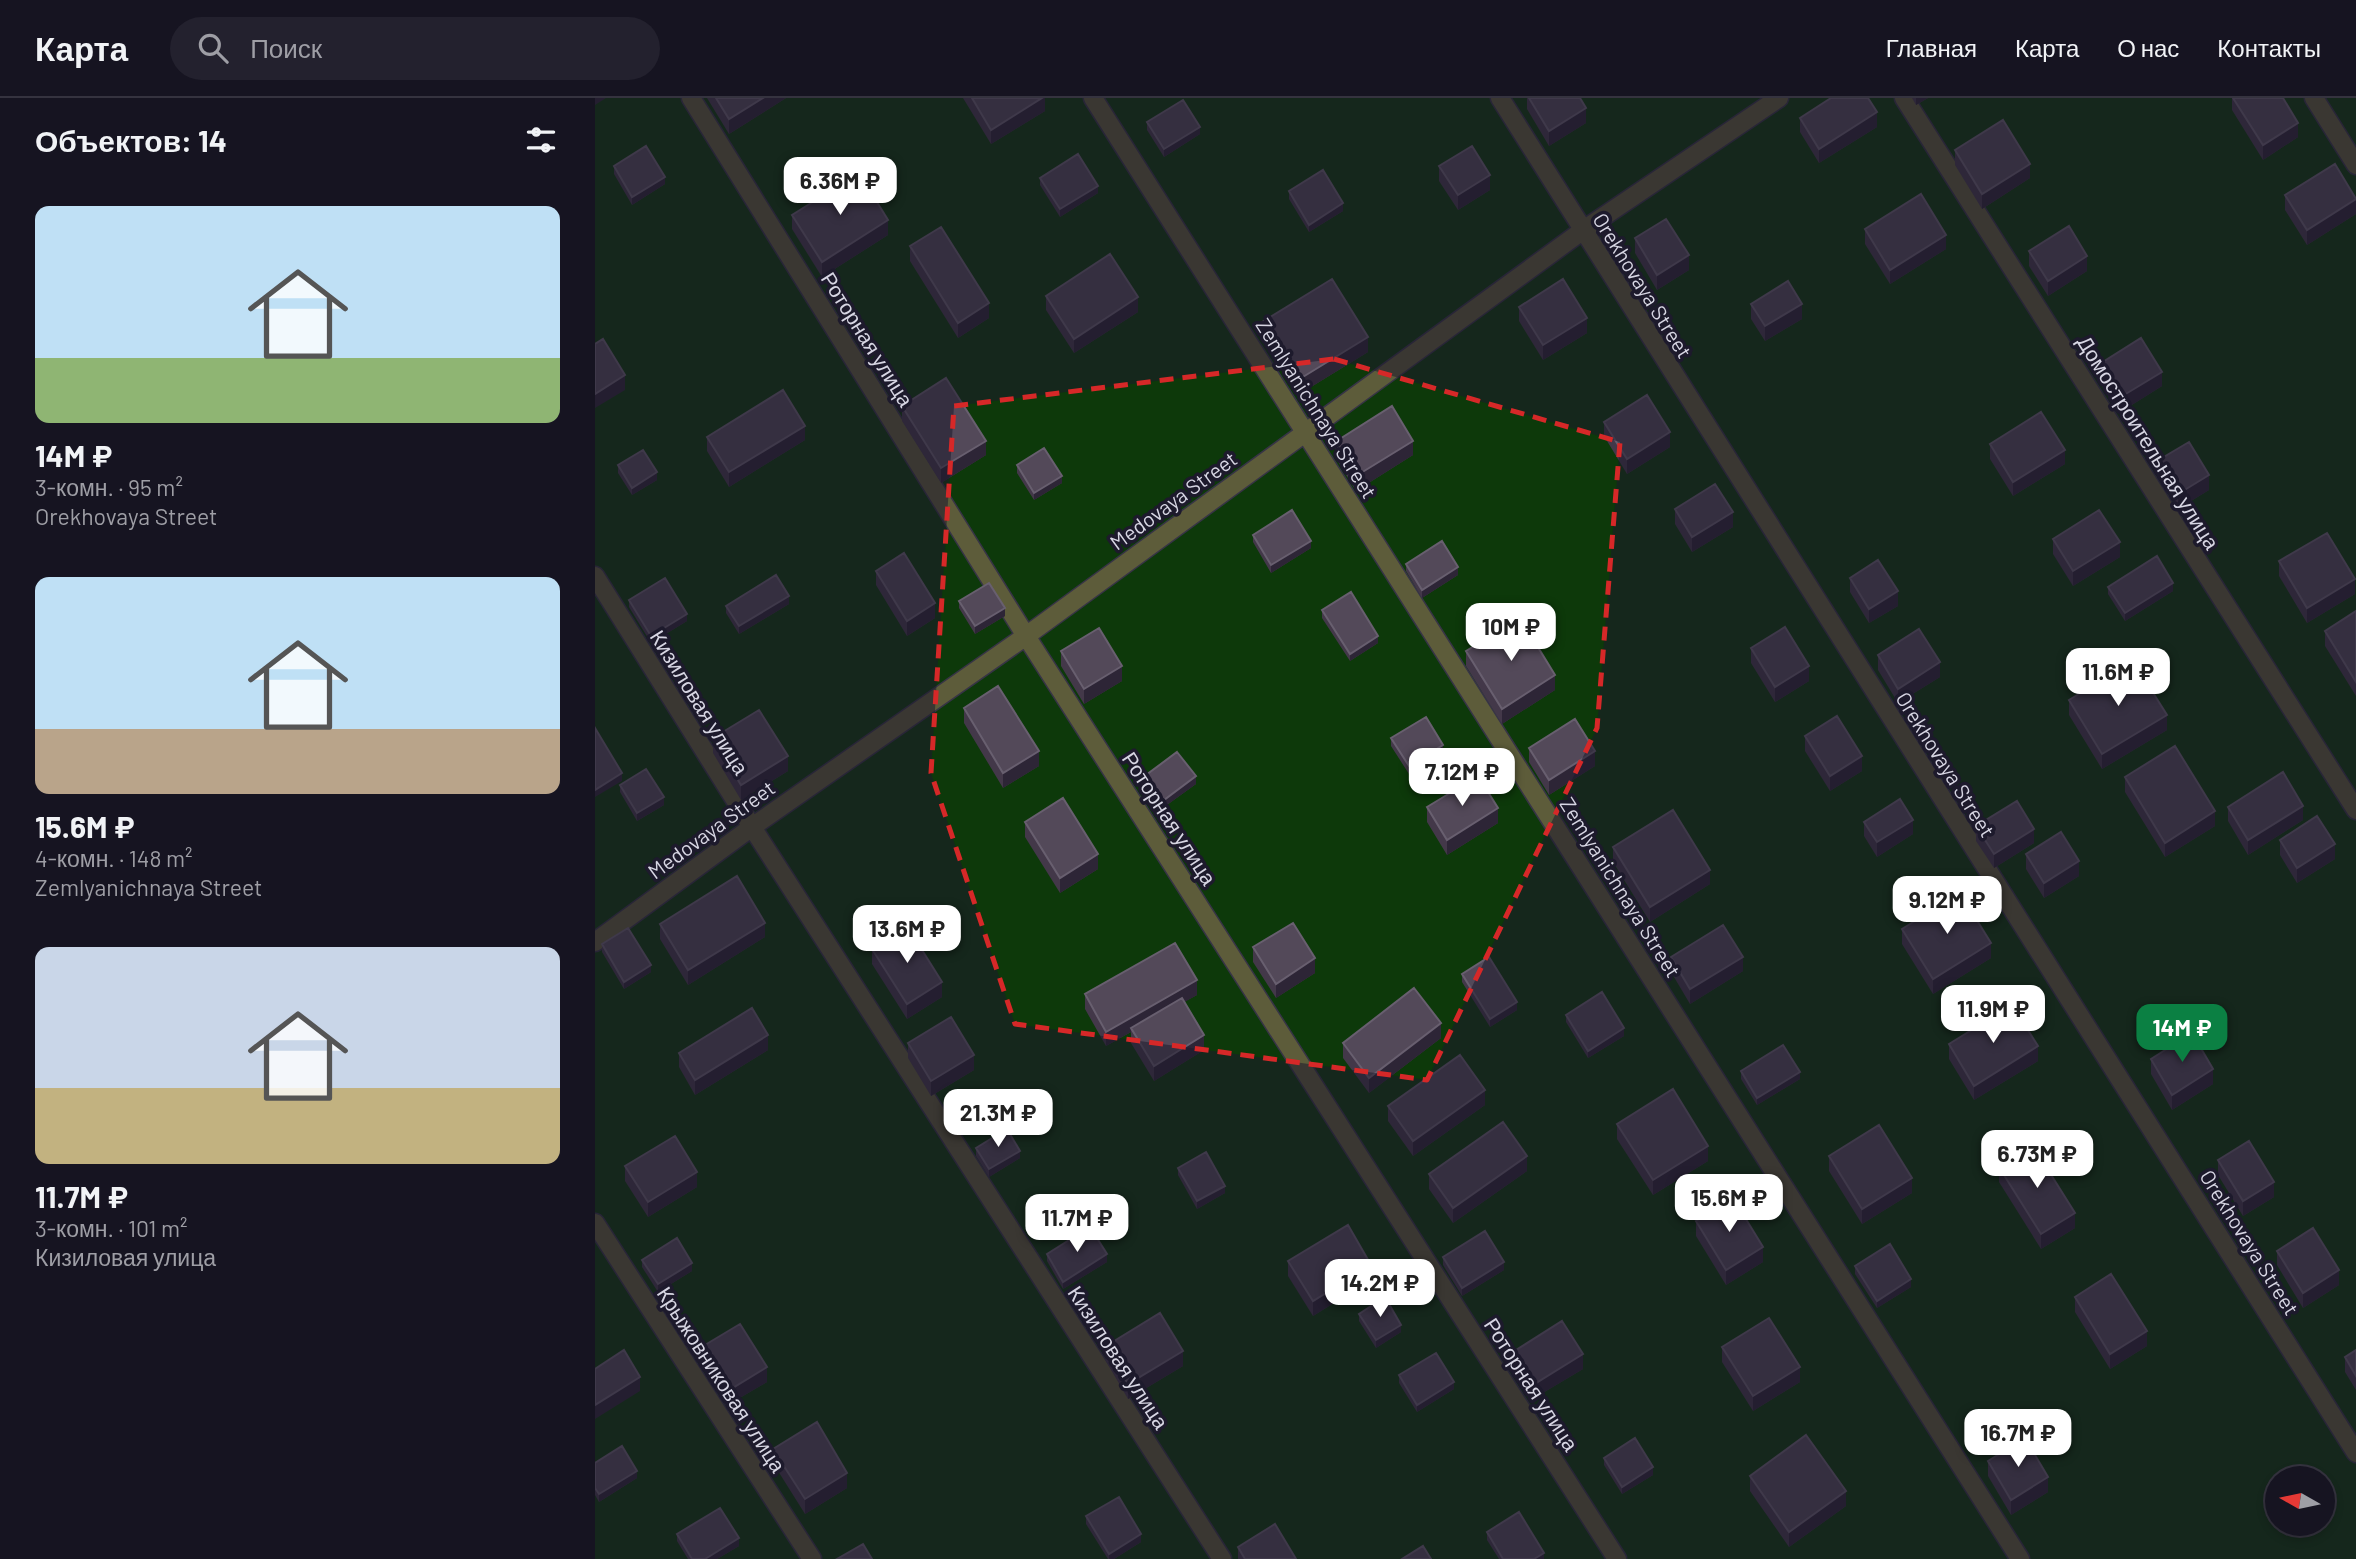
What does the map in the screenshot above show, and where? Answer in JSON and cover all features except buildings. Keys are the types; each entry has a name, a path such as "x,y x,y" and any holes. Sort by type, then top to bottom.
{"street":[{"name":"Роторная улица","path":"691,98 1026,636 1617,1559"},
{"name":"Zemlyanichnaya Street","path":"1093,98 2020,1559"},
{"name":"Orekhovaya Street","path":"1500,98 2356,1452"},
{"name":"Medovaya Street","path":"595,942 752,827 1026,636 1582,231 1779,98"},
{"name":"Домостроительная улица","path":"1904,98 2356,810"},
{"path":"2314,98 2356,165"},
{"name":"Кизиловая улица","path":"595,576 752,827 1222,1559"},
{"name":"Крыжовниковая улица","path":"595,1223 812,1559"}],"highlighted area":[{"path":"1334,359 1620,442 1597,728 1427,1080 1015,1024 931,773 954,406"}],"green space":[{"path":"595,98 2356,98 2356,1559 595,1559"}]}
